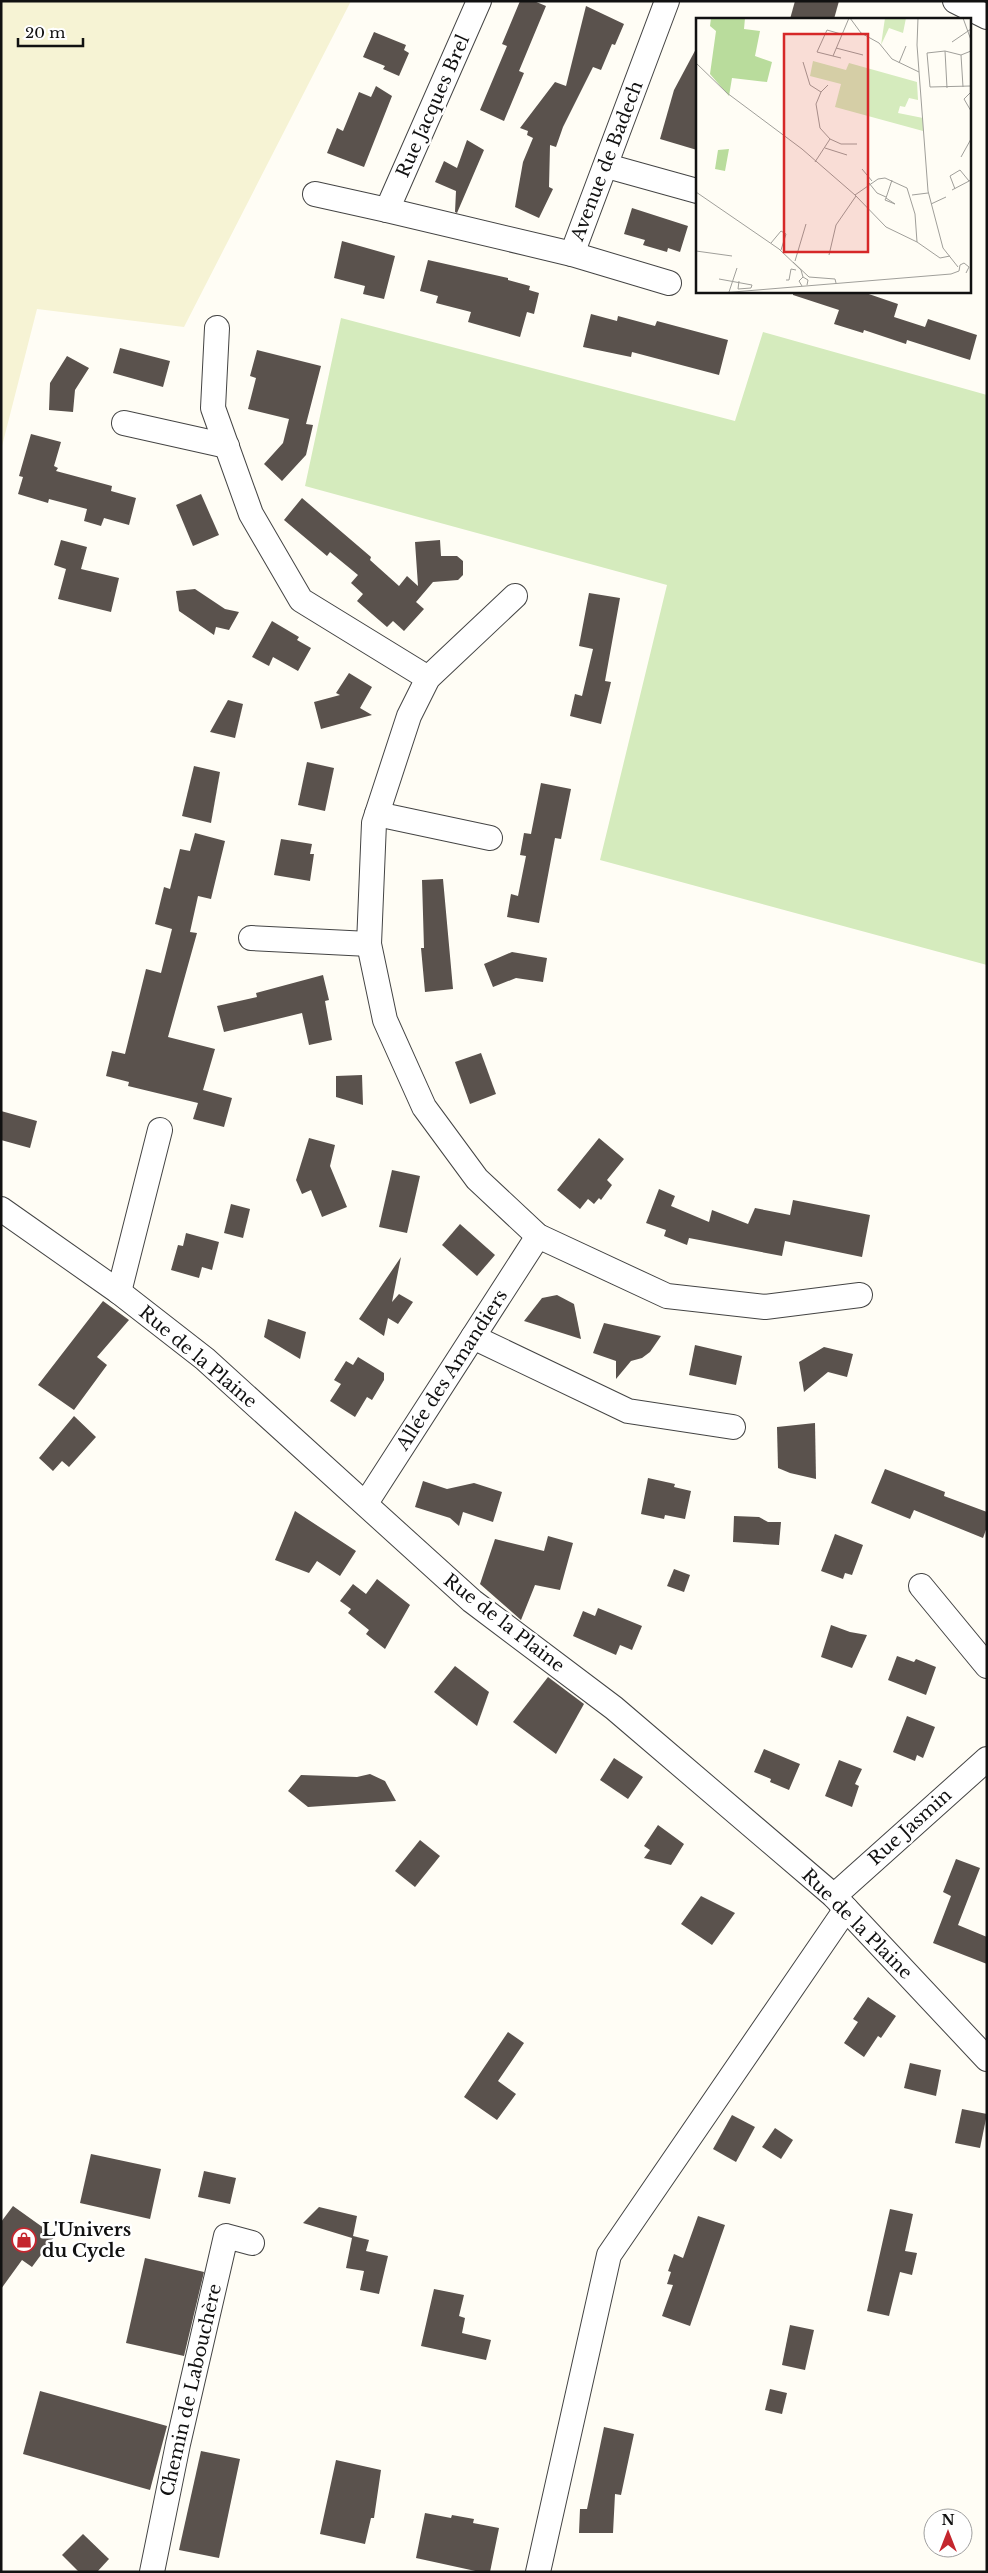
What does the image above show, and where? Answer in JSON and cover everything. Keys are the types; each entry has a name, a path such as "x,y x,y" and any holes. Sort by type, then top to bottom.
{"street":[{"name":"Rue Jacques Brel","path":"387,210 479,1"},
{"name":"Avenue de Badech","path":"667,1 607,166 572,254 669,283"},
{"path":"607,166 696,191"},
{"path":"315,194 572,254"},
{"path":"217,328 213,408 251,514 301,600 428,678"},
{"path":"124,424 226,446"},
{"path":"515,596 428,678 408,716 374,823 369,944 385,1020 424,1107 477,1179 538,1236 667,1296 766,1307 860,1295"},
{"path":"377,814 490,838"},
{"path":"251,938 369,944"},
{"path":"119,1292 160,1130"},
{"name":"Rue de la Plaine","path":"1,1209 119,1292 205,1359 472,1601 614,1708 840,1902 987,2059"},
{"name":"Allée des Amandiers","path":"366,1503 538,1236"},
{"path":"473,1338 628,1411 733,1427"},
{"path":"920,1586 987,1666"},
{"name":"Rue Jasmin","path":"538,2572 609,2255 840,1902 987,1758"},
{"name":"Chemin de Labouchère","path":"152,2572 178,2444 226,2236 252,2243"}],"shaded area":[{"path":"1,1 351,1 184,327 37,309 1,450"}],"green space":[{"path":"341,318 735,421 763,332 987,395 987,965 600,860 667,585 305,486"}],"building":[{"path":"520,1 534,1 546,6 519,71 524,73 504,121 480,110 507,46 502,44"},
{"path":"795,1 839,1 834,18 790,18"},
{"path":"586,6 624,24 615,45 612,44 601,70 593,67 563,127 556,147 550,145 549,187 553,189 539,218 515,207 523,162 533,138 527,135 528,131 520,128 555,82 566,86"},
{"path":"374,32 406,45 404,50 409,53 399,76 383,69 385,66 363,57"},
{"path":"696,49 696,150 660,139 674,90"},
{"path":"376,86 392,96 364,167 327,153 337,128 343,131 359,92 371,97"},
{"path":"467,140 484,150 457,213 455,212 456,191 435,182 444,161 457,168"},
{"path":"632,208 688,226 680,252 668,248 667,252 643,245 645,240 624,234"},
{"path":"342,241 395,256 384,299 363,294 365,286 334,278"},
{"path":"428,260 508,278 508,280 530,286 529,290 539,293 534,314 527,312 520,337 468,322 471,312 436,303 438,296 420,291"},
{"path":"793,292 863,292 898,304 894,317 925,327 928,319 977,335 970,360 907,340 906,344 864,330 863,333 834,324 839,310 793,295"},
{"path":"591,314 617,321 618,316 655,326 657,321 728,340 719,375 632,352 631,357 583,347"},
{"path":"120,348 170,361 163,387 113,373"},
{"path":"257,350 321,366 306,424 313,425 306,455 282,481 264,464 283,443 289,419 248,409 256,378 250,376"},
{"path":"67,356 89,368 75,390 73,412 49,410 50,383"},
{"path":"31,434 61,442 54,466 58,468 56,471 112,486 111,491 136,498 129,525 104,518 101,526 84,521 87,509 49,499 48,503 18,494 23,477 19,476"},
{"path":"201,494 219,535 193,546 176,505"},
{"path":"302,498 371,557 370,560 399,586 407,576 418,586 415,542 440,540 441,556 457,556 463,561 463,575 458,580 433,582 416,602 424,609 404,631 393,621 387,627 357,601 363,594 351,583 358,575 330,552 327,556 284,520"},
{"path":"61,540 87,547 81,569 119,578 111,612 58,599 66,569 54,565"},
{"path":"195,589 225,609 239,612 229,630 216,627 214,635 179,611 176,591"},
{"path":"589,593 620,598 605,681 611,682 601,724 570,716 575,694 582,696 593,649 579,646"},
{"path":"272,621 299,637 297,640 311,648 298,671 273,657 269,666 252,657"},
{"path":"349,673 372,687 360,708 372,715 321,729 314,702 340,695 336,693"},
{"path":"228,700 243,704 235,738 210,732"},
{"path":"307,762 334,768 325,811 298,805"},
{"path":"194,766 220,772 211,823 182,816"},
{"path":"541,783 571,789 561,839 555,838 539,923 507,917 511,894 518,896 526,856 520,855 524,833 531,834"},
{"path":"195,833 225,841 211,899 198,896 190,932 197,933 168,1037 215,1049 203,1090 232,1098 224,1127 193,1119 198,1103 128,1086 129,1082 106,1076 112,1051 125,1054 146,969 161,973 172,929 155,924 164,887 170,889 180,849 190,851"},
{"path":"281,839 312,844 310,854 314,854 310,881 274,875"},
{"path":"443,879 453,989 425,992 421,948 424,948 422,880"},
{"path":"512,952 547,958 543,982 516,978 493,987 484,964"},
{"path":"323,975 329,1000 325,1001 332,1040 309,1045 302,1013 224,1032 217,1006 257,997 256,993"},
{"path":"481,1053 496,1094 470,1104 455,1062"},
{"path":"362,1075 363,1105 336,1097 336,1076"},
{"path":"1,1111 37,1121 30,1148 1,1140"},
{"path":"309,1138 335,1145 330,1166 347,1207 322,1217 311,1190 302,1194 296,1180"},
{"path":"599,1138 624,1159 607,1180 612,1185 601,1200 599,1198 594,1204 588,1199 580,1209 557,1190"},
{"path":"392,1170 420,1176 407,1233 379,1227"},
{"path":"659,1189 675,1196 671,1206 709,1222 712,1210 748,1224 755,1208 790,1215 793,1200 870,1215 862,1257 785,1241 782,1256 689,1238 687,1245 664,1236 666,1230 646,1223"},
{"path":"231,1204 250,1209 243,1238 224,1233"},
{"path":"460,1224 495,1255 477,1276 442,1245"},
{"path":"186,1233 219,1242 212,1270 202,1267 199,1278 171,1270 178,1245 183,1246"},
{"path":"401,1257 392,1302 399,1294 413,1302 398,1324 388,1318 384,1336 359,1319"},
{"path":"557,1295 574,1304 581,1339 524,1321 542,1298"},
{"path":"103,1301 129,1320 97,1357 107,1365 74,1410 38,1385"},
{"path":"268,1319 306,1332 300,1359 264,1337"},
{"path":"604,1323 661,1336 650,1352 642,1358 631,1361 616,1379 616,1361 593,1353"},
{"path":"695,1345 742,1356 736,1385 689,1375"},
{"path":"824,1347 853,1354 847,1377 828,1372 804,1392 799,1362"},
{"path":"358,1357 384,1373 384,1380 372,1400 367,1397 355,1417 330,1401 341,1384 334,1380 346,1361 353,1365"},
{"path":"74,1416 96,1437 69,1467 62,1461 53,1471 39,1458"},
{"path":"815,1423 816,1479 778,1468 777,1427"},
{"path":"885,1469 945,1492 944,1496 987,1512 987,1527 983,1538 914,1510 910,1519 871,1503"},
{"path":"648,1478 675,1484 674,1487 691,1491 685,1519 665,1515 664,1519 641,1514"},
{"path":"423,1481 447,1489 474,1483 502,1492 493,1522 463,1512 459,1526 450,1518 415,1507"},
{"path":"295,1511 356,1551 340,1576 317,1561 309,1573 275,1560"},
{"path":"734,1516 759,1517 768,1522 781,1522 779,1545 733,1542"},
{"path":"835,1534 863,1545 852,1575 845,1573 843,1579 821,1571"},
{"path":"548,1536 573,1543 560,1590 535,1585 521,1620 480,1584 495,1539 544,1551"},
{"path":"674,1569 690,1575 684,1592 667,1586"},
{"path":"377,1579 410,1605 385,1649 366,1634 369,1630 348,1613 351,1609 340,1601 353,1584 366,1594"},
{"path":"598,1608 642,1626 632,1650 620,1645 616,1655 573,1636 583,1611 595,1616"},
{"path":"831,1625 850,1632 867,1635 852,1668 821,1657"},
{"path":"897,1656 914,1662 916,1659 936,1667 926,1695 888,1680"},
{"path":"455,1666 489,1692 477,1726 434,1692"},
{"path":"548,1677 584,1704 556,1754 513,1722"},
{"path":"907,1716 935,1727 923,1758 917,1755 915,1761 893,1752"},
{"path":"764,1749 800,1764 789,1790 770,1782 771,1779 754,1772"},
{"path":"614,1758 643,1777 628,1799 600,1780"},
{"path":"839,1760 862,1769 855,1784 859,1786 852,1807 825,1796"},
{"path":"370,1774 385,1781 396,1801 308,1807 288,1791 301,1775 357,1777"},
{"path":"658,1825 684,1844 671,1865 644,1858 650,1850 644,1846"},
{"path":"420,1840 440,1856 415,1887 395,1871"},
{"path":"956,1859 980,1868 958,1925 987,1937 987,1964 933,1943 951,1896 943,1892"},
{"path":"701,1896 735,1913 712,1945 681,1924"},
{"path":"868,1997 896,2016 881,2038 878,2036 864,2057 844,2043 858,2022 853,2019"},
{"path":"508,2032 524,2043 498,2081 516,2094 497,2120 464,2097"},
{"path":"910,2063 941,2070 936,2096 904,2088"},
{"path":"962,2109 987,2114 980,2148 955,2143"},
{"path":"732,2115 755,2127 736,2162 713,2149"},
{"path":"775,2128 793,2140 781,2159 762,2147"},
{"path":"91,2154 161,2169 150,2219 80,2203"},
{"path":"204,2171 236,2178 230,2204 198,2197"},
{"path":"13,2206 55,2236 32,2267 22,2260 1,2289 1,2222"},
{"path":"319,2207 357,2216 353,2236 369,2240 366,2251 388,2256 379,2294 360,2290 364,2271 346,2268 352,2238 303,2223"},
{"path":"890,2209 913,2214 905,2251 917,2253 912,2275 900,2272 889,2316 867,2311"},
{"path":"698,2216 725,2225 690,2326 662,2316 673,2285 667,2284 671,2272 668,2271 674,2254 683,2258"},
{"path":"145,2258 204,2272 184,2356 126,2343"},
{"path":"434,2289 464,2295 459,2316 465,2318 462,2333 491,2340 486,2360 421,2346"},
{"path":"790,2325 814,2330 805,2370 782,2365"},
{"path":"770,2389 787,2393 782,2414 765,2410"},
{"path":"40,2391 167,2426 150,2490 23,2454"},
{"path":"604,2427 634,2434 621,2495 615,2494 613,2533 579,2533 580,2509 587,2509"},
{"path":"201,2451 240,2459 219,2558 179,2550"},
{"path":"336,2460 381,2470 374,2518 371,2518 365,2544 320,2534"},
{"path":"425,2513 451,2518 452,2515 474,2519 473,2523 499,2528 490,2572 480,2572 416,2558"},
{"path":"83,2534 109,2559 97,2572 79,2572 62,2555"}],"place":[{"name":"L'Univers du Cycle","path":"24,2240"}]}
